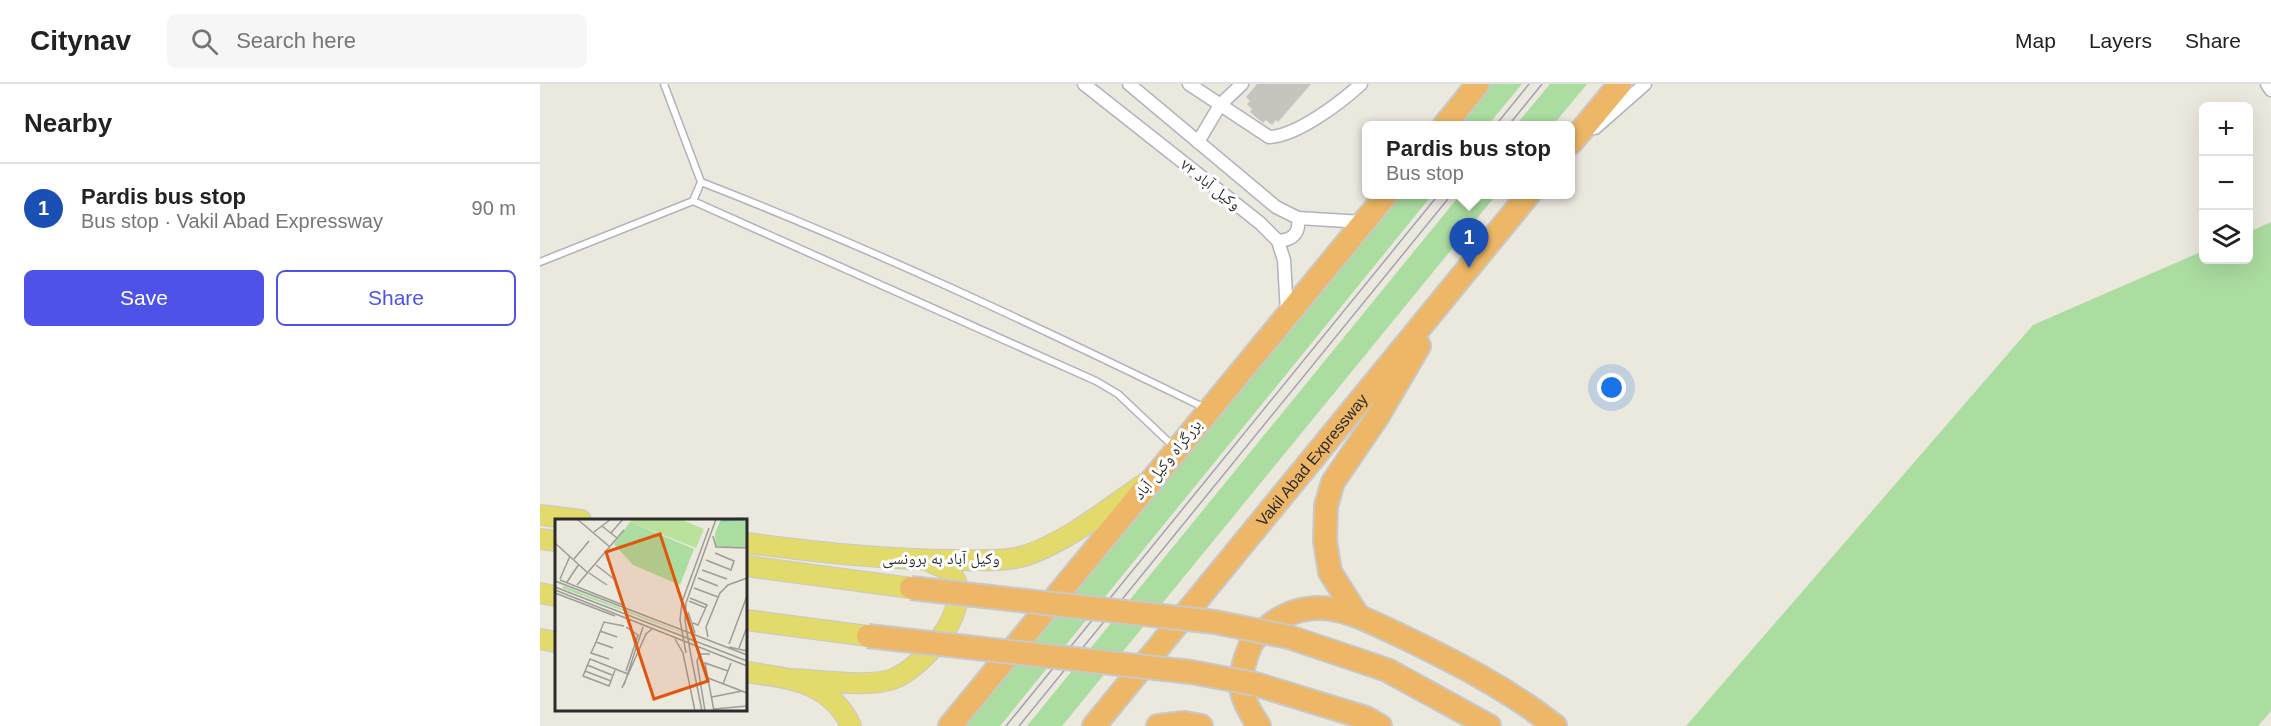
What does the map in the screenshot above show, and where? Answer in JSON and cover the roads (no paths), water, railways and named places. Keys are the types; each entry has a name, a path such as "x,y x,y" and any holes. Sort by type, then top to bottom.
{"highway":[{"path":"1448,121 1478,84"},
{"path":"1575,138 1620,84"},
{"name":"بزرگراه وکیل آباد","path":"950,726 1384,199"},
{"name":"Vakil Abad Expressway","path":"1094,726 1526,199"},
{"path":"1358,616 1330,572 1325,541 1326,506 1333,482 1378,416 1456,284"},
{"path":"911,588 1215,622 1289,637 1387,670 1489,726"},
{"path":"1259,726 1242,700 1242,668 1252,640 1277,620 1296,610 1322,608 1358,616 1466,667 1555,726"},
{"path":"868,636 1191,672 1255,684 1366,718 1380,726"},
{"path":"1158,726 1185,723 1201,726"}],"main road":[{"name":"وکیل آباد به برونسی","path":"747,543 834,555 926,560 992,560 1026,555 1065,537 1151,479"},
{"path":"540,515 573,519"},
{"path":"540,539 555,541"},
{"path":"747,672 792,679 866,682 891,680 911,670 954,618 959,591 949,571 926,560"},
{"path":"747,567 911,588"},
{"path":"540,594 555,596"},
{"path":"747,620 868,636"},
{"path":"540,639 555,642"},
{"path":"792,679 831,697 843,707 851,726"}],"street":[{"name":"۷۲ وکیل آباد","path":"1129,84 1276,207 1298,218 1364,222"},
{"path":"1189,84 1269,137 1282,137 1343,100 1361,84"},
{"path":"1198,142 1220,105 1242,84"},
{"path":"1575,146 1646,84"},
{"path":"2267,84 2271,90"},
{"name":"۷۲ وکیل آباد","path":"1091,86 1260,223 1278,242"},
{"path":"1287,314 1284,260 1278,242 1287,241 1295,236 1299,227 1298,218"}],"lane":[{"path":"540,262 693,201 701,182 664,84"},
{"path":"701,182 764,206 1101,356 1209,409"},
{"path":"693,201 1096,381 1118,394 1176,449"}],"tram line":[{"path":"1499,121 1529,84"},
{"path":"1512,121 1542,84"},
{"path":"1006,726 1435,199"},
{"path":"1019,726 1448,199"}],"place":[{"name":"Pardis bus stop","path":"1469,268"}]}
